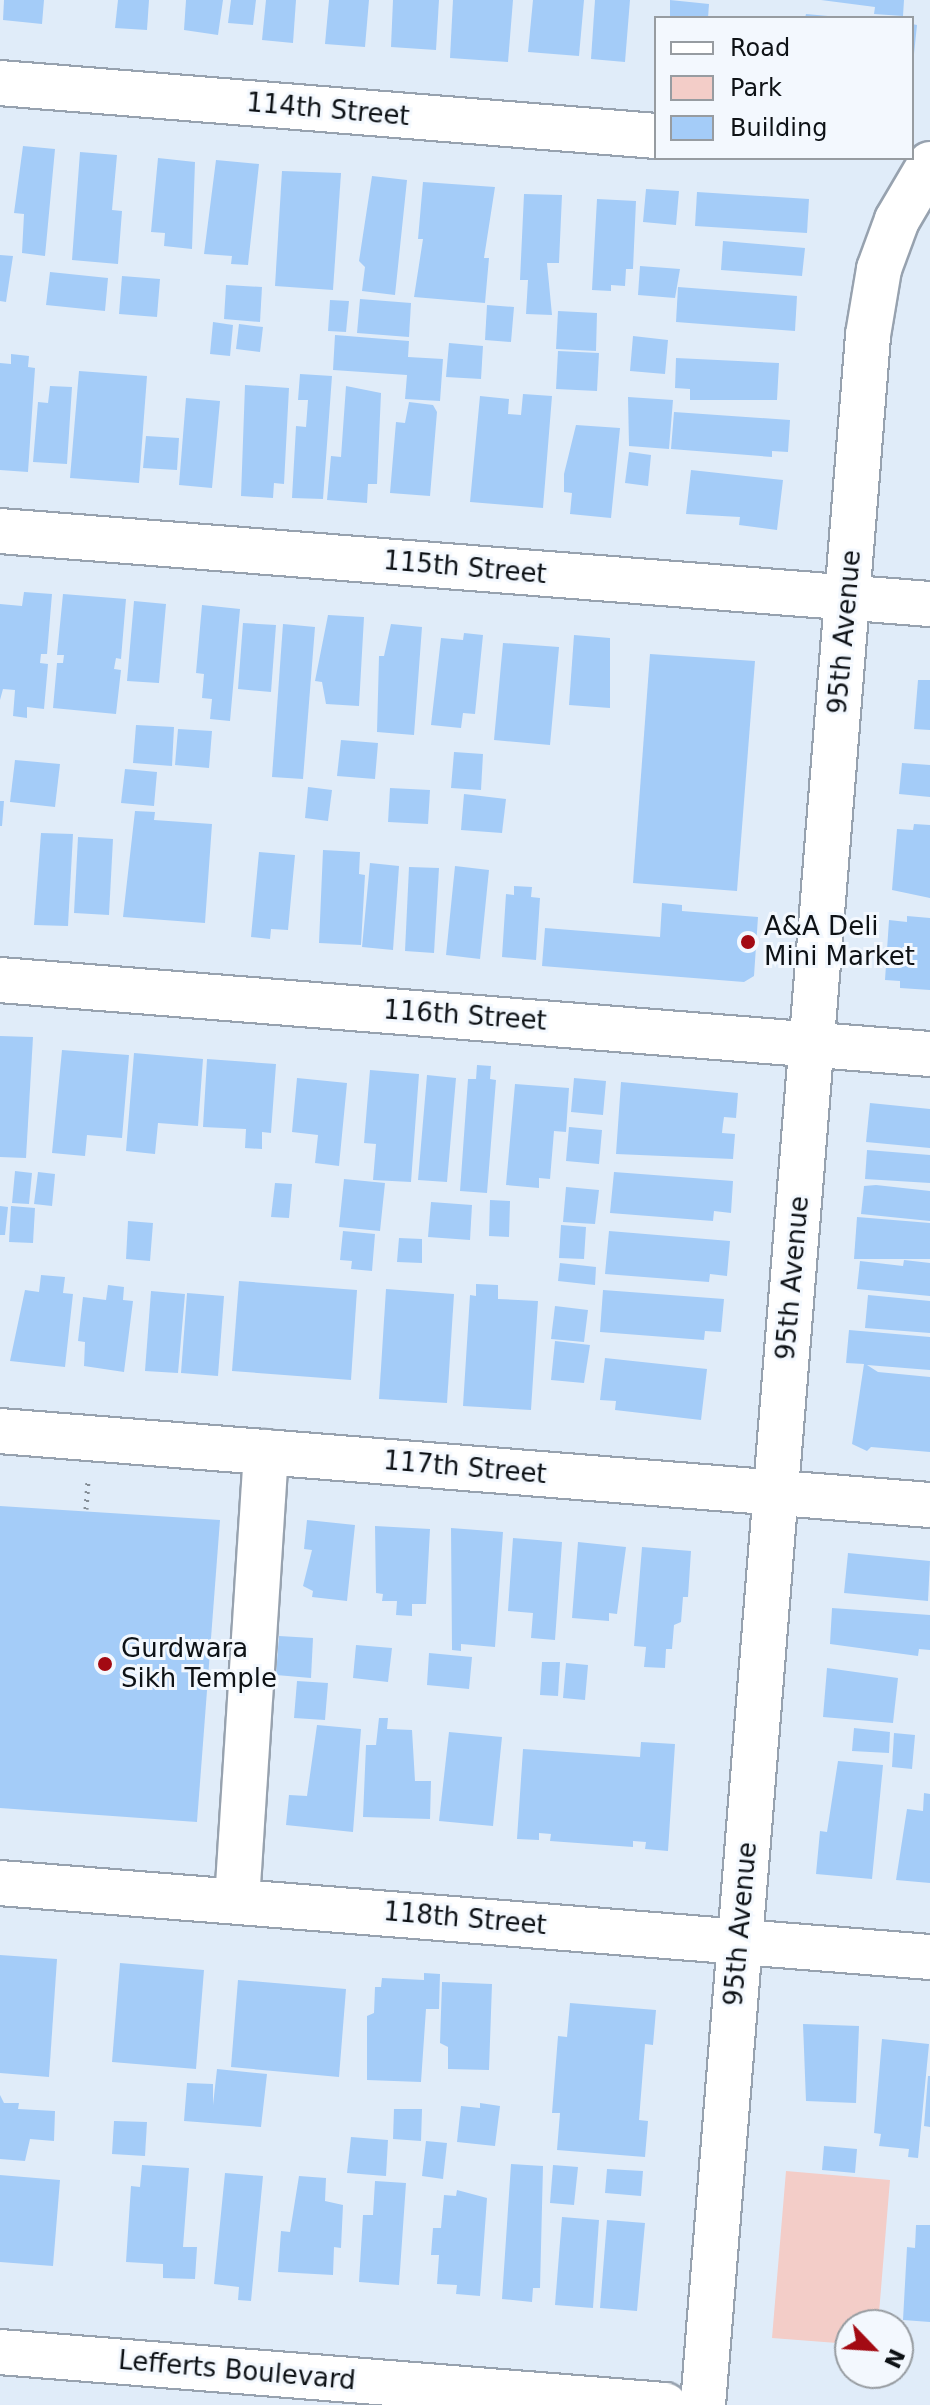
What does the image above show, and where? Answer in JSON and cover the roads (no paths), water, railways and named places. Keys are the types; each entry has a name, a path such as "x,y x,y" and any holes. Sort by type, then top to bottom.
{"street":[{"name":"114th Street","path":"0,83 654,136"},
{"name":"95th Avenue","path":"703,2405 868,335 879,269 897,220 930,161"},
{"name":"115th Street","path":"0,531 930,604"},
{"name":"116th Street","path":"0,980 930,1054"},
{"name":"117th Street","path":"0,1431 930,1505"},
{"path":"237,1901 266,1452"},
{"name":"118th Street","path":"0,1883 930,1957"},
{"name":"Lefferts Boulevard","path":"0,2352 665,2405"}],"place":[{"name":"A&A Deli Mini Market","path":"748,942"},
{"name":"Gurdwara Sikh Temple","path":"105,1664"}]}
